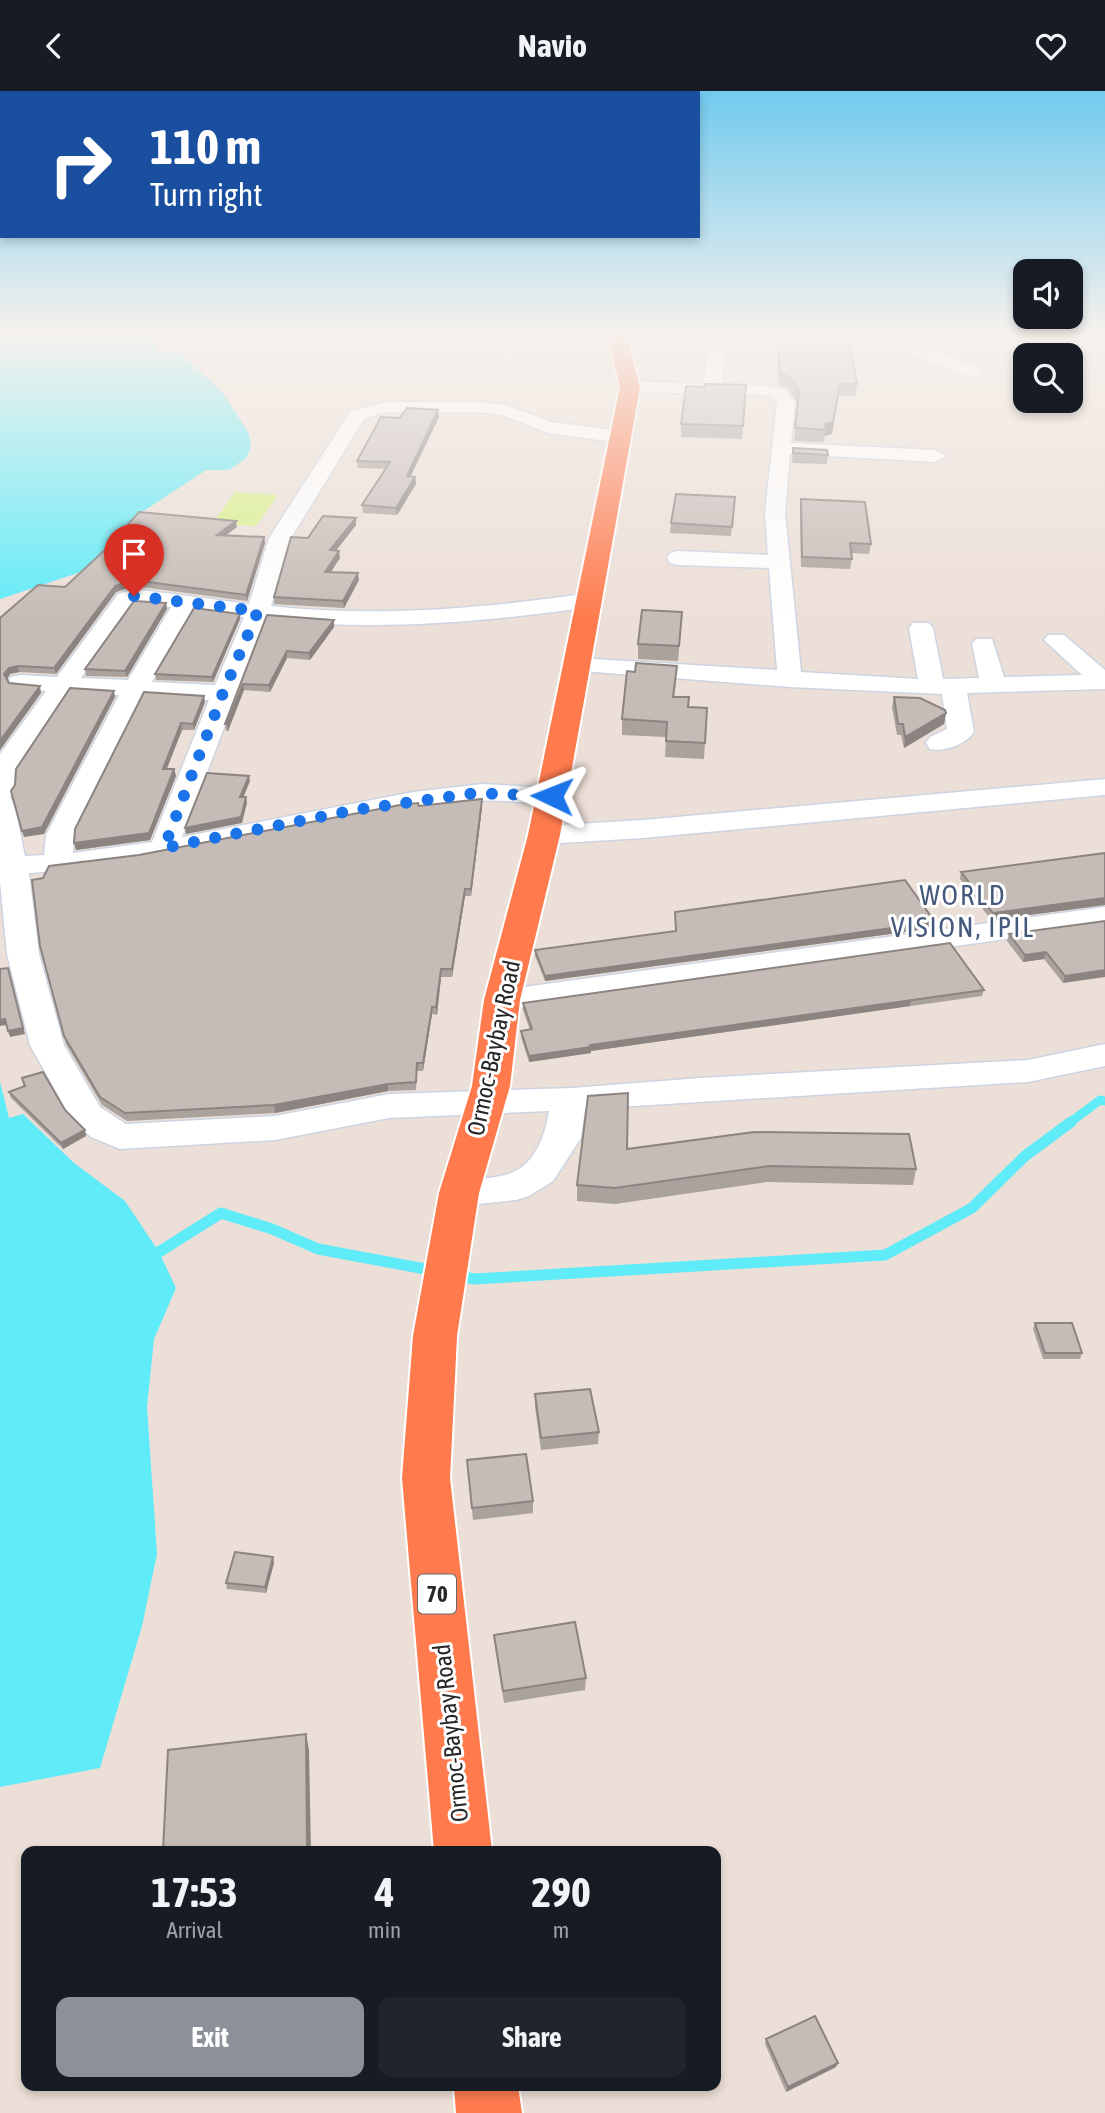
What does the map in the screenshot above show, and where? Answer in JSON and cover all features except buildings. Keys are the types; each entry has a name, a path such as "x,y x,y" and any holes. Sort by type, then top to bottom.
{"highway":[{"name":"Ormoc-Baybay Road","path":"463,1846 426,1478 435,1336 456,1210 487,1101 502,1000 544,835 622,430"},
{"path":"487,2091 489,2113"}],"street":[{"path":"164,848 223,693 258,611 280,538 347,430"},
{"path":"573,430 621,437"},
{"path":"783,430 775,513 790,680"},
{"path":"781,448 936,456"},
{"path":"678,558 779,562"},
{"path":"0,792 1,775 62,684 126,599 134,596 355,619 415,618 591,600"},
{"path":"58,864 60,835 136,687 186,602"},
{"path":"921,628 961,732 939,743"},
{"path":"1056,641 1104,682"},
{"path":"984,644 993,685"},
{"path":"577,665 790,680 943,687 1104,682"},
{"path":"20,682 223,693"},
{"path":"544,835 643,829 1105,787"},
{"path":"7,866 58,864 164,848 355,810 475,793 552,796"},
{"path":"0,802 7,866 23,954 47,1045 87,1115 120,1137 275,1129 389,1106 569,1099 1028,1071 1105,1055"},
{"path":"502,1000 1105,916"},
{"path":"456,1210 516,1187 540,1173 563,1138 569,1099"}],"green space":[{"path":"235,492 278,495 256,526 212,524"}],"water":[{"path":"0,430 247,430 251,447 246,458 229,470 206,470 133,518 84,571 0,599"},
{"path":"0,1082 9,1118 23,1114 74,1163 125,1201 159,1252 176,1288 154,1339 147,1407 157,1554 142,1626 100,1768 0,1787"}],"waterway":[{"path":"1068,1124 1100,1100 1105,1101"},
{"path":"455,1275 474,1279 885,1255 972,1208 1025,1156 1071,1122"},
{"path":"159,1252 221,1213 272,1229 318,1249 436,1271"}],"district":[{"name":"WORLD VISION, IPIL","path":"963,911"}],"route":[{"path":"134,596 258,611 173,819 164,848 355,810 475,793 552,796"}]}
